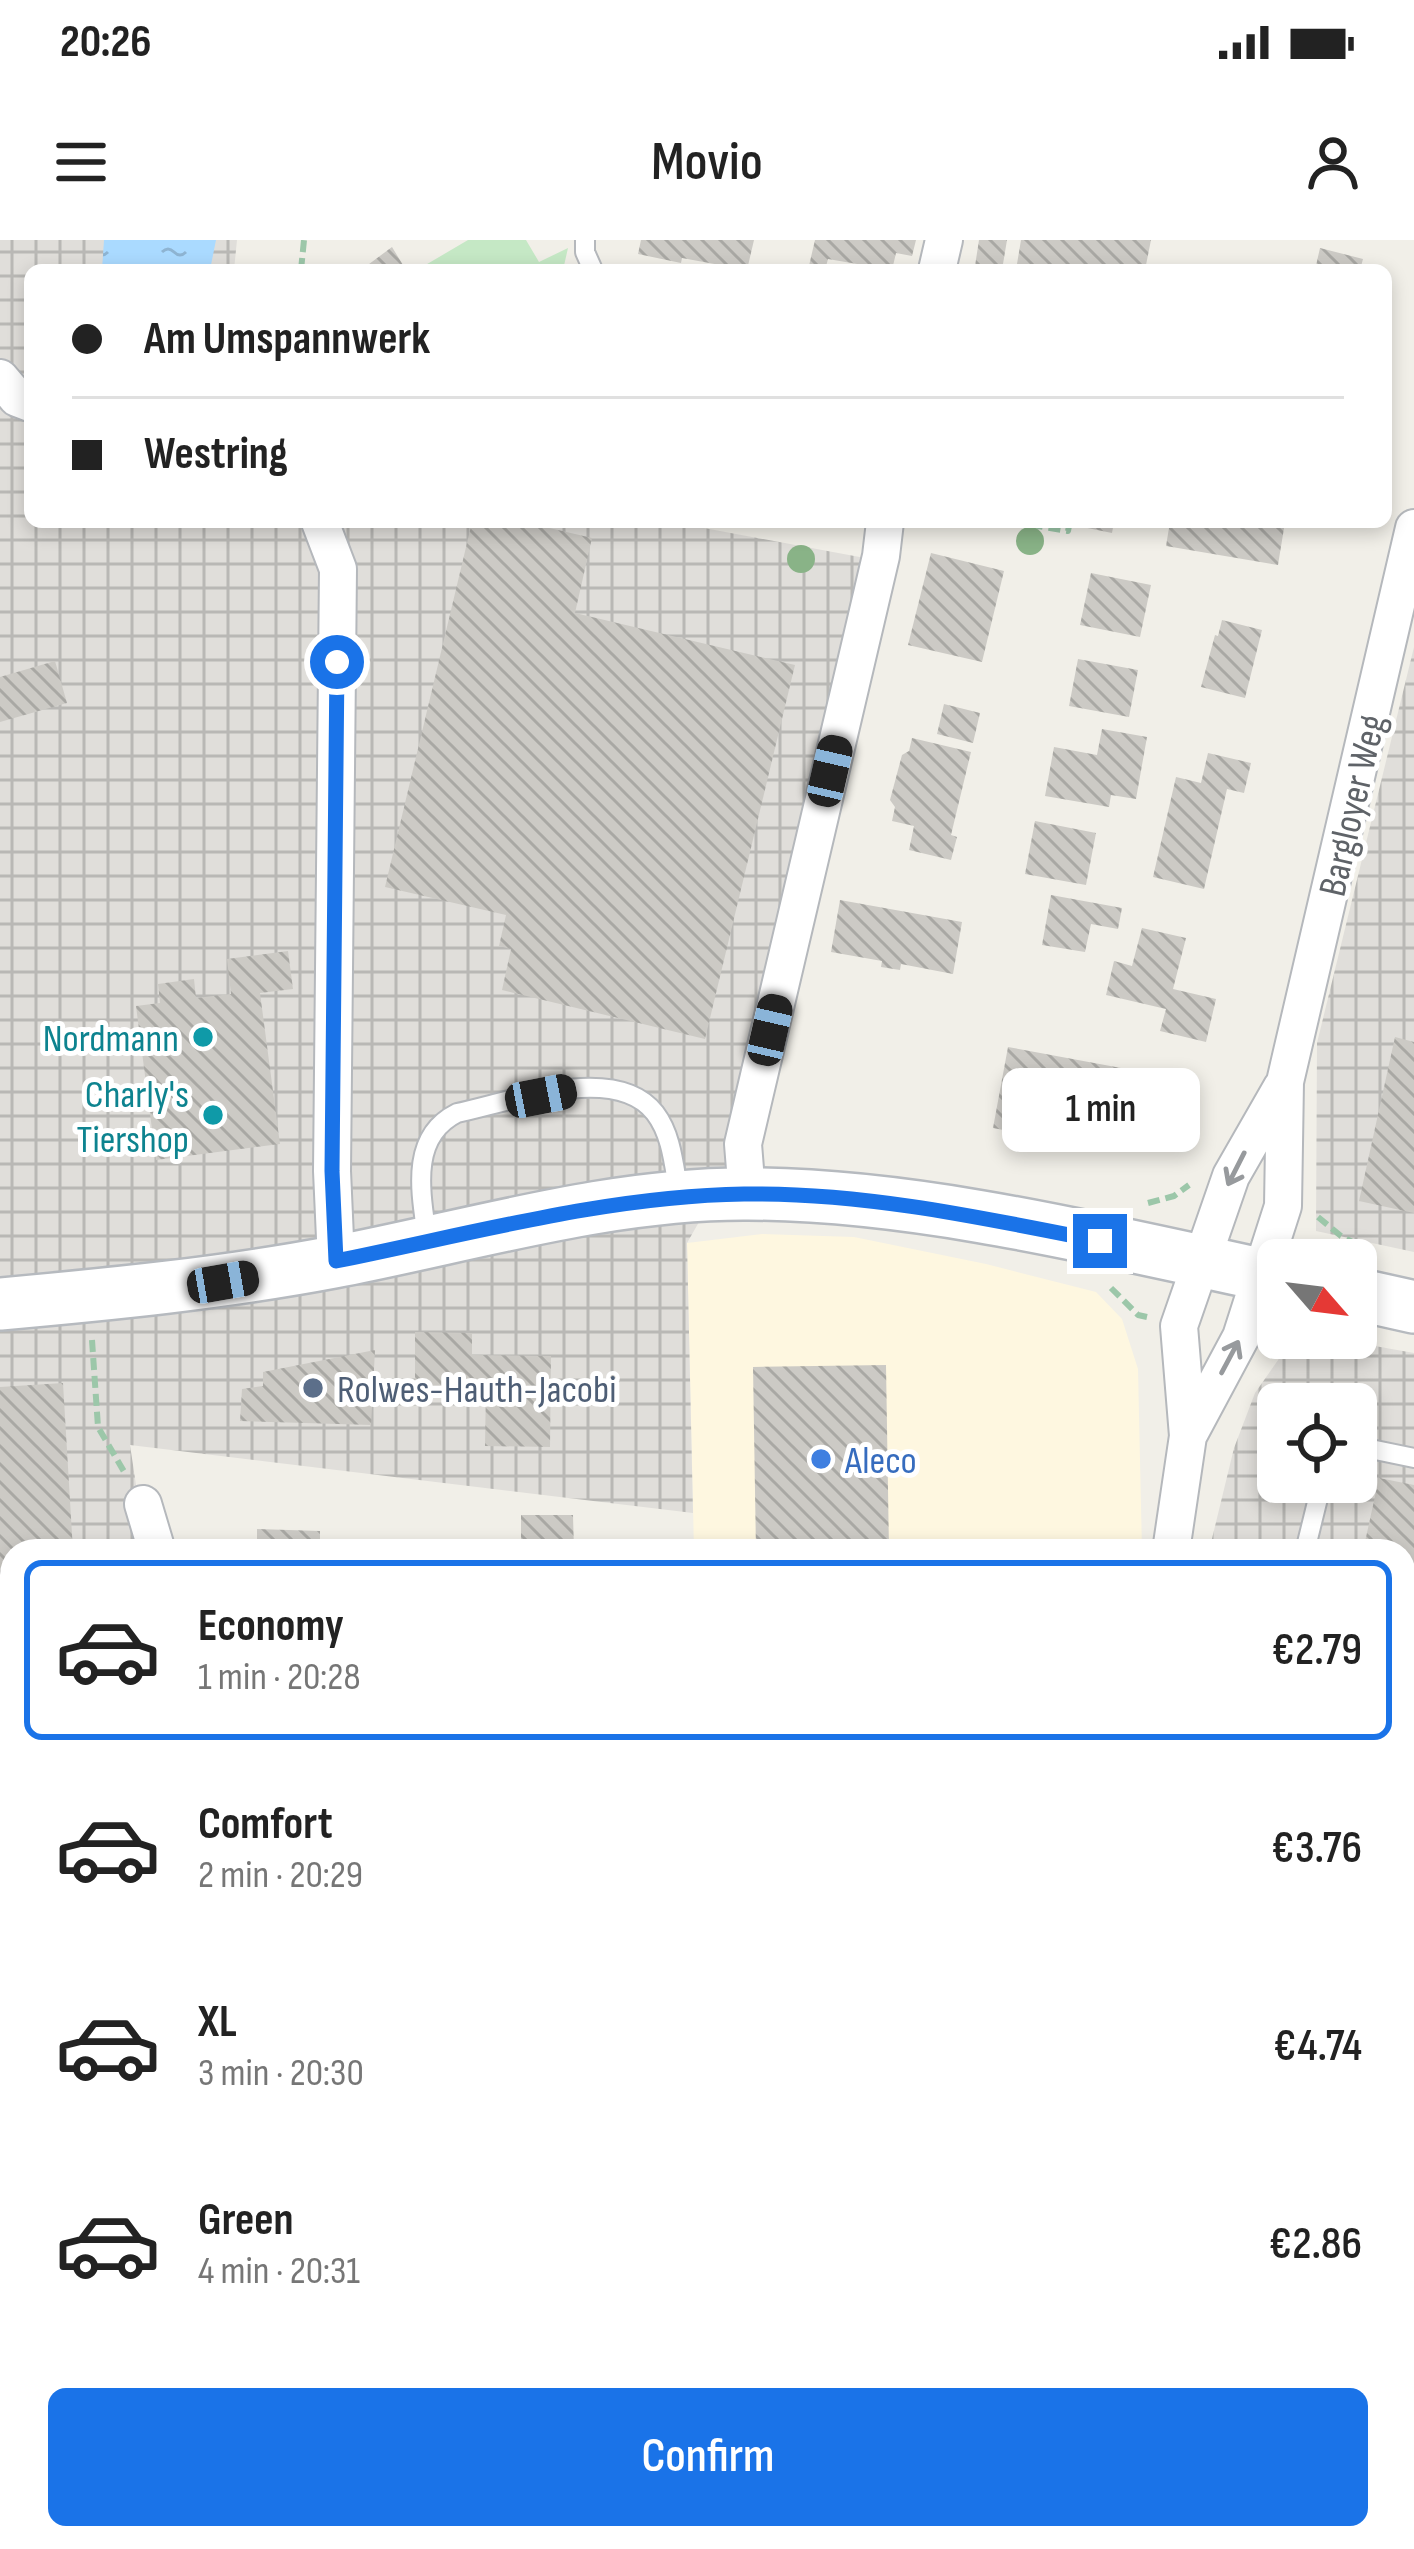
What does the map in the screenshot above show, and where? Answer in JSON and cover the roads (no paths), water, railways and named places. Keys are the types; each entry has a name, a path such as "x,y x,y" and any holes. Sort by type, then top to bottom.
{"main road":[{"path":"0,1304 223,1282 566,1214 747,1194 839,1198 920,1210 1257,1273"},
{"path":"1377,1282 1414,1307"}],"street":[{"path":"322,528 338,569 332,1171 336,1261"},
{"path":"747,1194 743,1144 884,528"},
{"name":"Bargloyer Weg","path":"1276,1239 1282,1206 1285,1082 1414,528"},
{"name":"Bargloyer Weg","path":"1188,1436 1179,1326 1231,1175 1285,1082"},
{"name":"Bargloyer Weg","path":"1188,1436 1257,1303"},
{"path":"1173,1539 1188,1436"},
{"path":"143,1504 154,1539"}],"lane":[{"path":"428,1243 421,1161 441,1121 457,1113 583,1087 614,1087 639,1097 655,1112 668,1136 680,1198"},
{"path":"1377,1450 1414,1458"},
{"path":"1308,1539 1317,1503"}],"water":[{"path":"104,240 216,240 211,264 102,264"}],"place":[{"name":"Nordmann","path":"203,1037"},
{"name":"Charly's Tiershop","path":"213,1115"},
{"name":"Rolwes-Hauth-Jacobi","path":"313,1388"},
{"name":"Aleco","path":"821,1459"}]}
